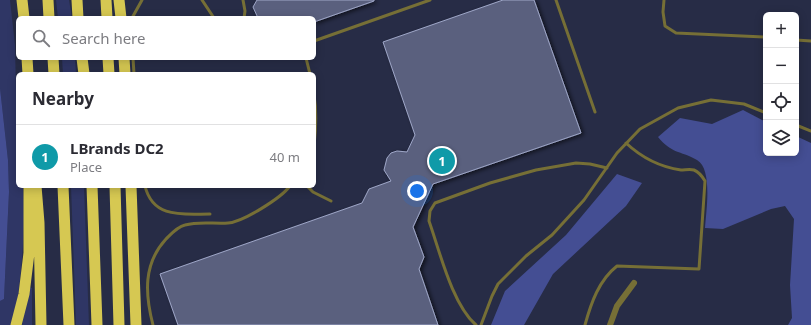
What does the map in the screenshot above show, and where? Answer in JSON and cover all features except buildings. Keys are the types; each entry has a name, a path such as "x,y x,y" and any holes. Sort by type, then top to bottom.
{"highway":[{"path":"22,0 24,16"},
{"path":"48,0 49,16"},
{"path":"76,0 78,16"},
{"path":"106,0 107,16"},
{"path":"120,0 121,16"},
{"path":"26,60 28,72"},
{"path":"53,60 54,72"},
{"path":"82,60 84,72"},
{"path":"108,60 109,72"},
{"path":"124,60 125,72"},
{"path":"16,325 24,294 29,253 29,188"},
{"path":"36,188 39,223 41,325"},
{"path":"63,188 69,325"},
{"path":"92,188 97,325"},
{"path":"115,188 119,325"},
{"path":"131,188 136,325"}],"street":[{"path":"610,325 617,306 634,283"}],"lane":[{"path":"133,16 142,0"},
{"path":"202,0 213,16"},
{"path":"243,0 244,16"},
{"path":"316,40 430,0"},
{"path":"556,0 595,112"},
{"path":"664,0 663,12 665,26 676,33 763,37"},
{"path":"799,40 811,41"},
{"path":"133,60 134,72"},
{"path":"306,60 310,72"},
{"path":"482,325 492,296 498,284 526,256 552,235 584,200 626,143 640,129 678,108 710,100 744,104 763,112"},
{"path":"316,107 316,133"},
{"path":"799,126 811,131"},
{"path":"585,325 597,292 609,272 618,266 698,269 705,181 701,174 694,170 682,170 668,167 647,159 637,153 626,143"},
{"path":"476,325 459,303 429,221 430,211 435,203 442,199 503,178 536,170 576,163 590,164 607,168"},
{"path":"147,188 150,200 161,209 178,214 210,214"},
{"path":"153,325 146,280 151,262 157,250 167,238 184,225 202,223 230,223 257,211 284,193 288,188"},
{"path":"309,188 313,192 331,201"}],"shaded area":[{"path":"0,0 10,0 15,45 16,188 23,188 24,204 22,256 14,325 0,325 0,301 4,299 9,192 8,160 0,88"},
{"path":"56,0 69,0 72,16 58,16"},
{"path":"62,60 75,60 76,72 63,72"},
{"path":"0,88 8,160 9,192 4,299 0,301"},
{"path":"743,110 763,120 763,156 799,156 799,137 811,143 811,325 788,325 792,318 790,285 794,219 785,206 771,209 723,229 705,228 707,181 702,165 697,160 667,146 658,137 680,118 712,124"},
{"path":"617,174 642,183 626,206 553,274 524,325 491,325 505,291 566,235"},
{"path":"71,188 84,188 89,325 76,325"},
{"path":"29,287 32,288 32,325 22,325"}],"place":[{"name":"LBrands DC2","path":"442,161"}]}
